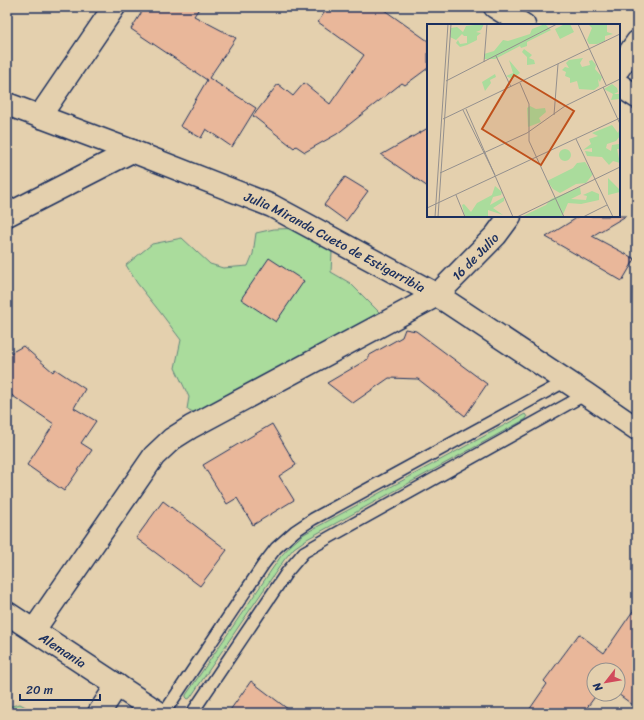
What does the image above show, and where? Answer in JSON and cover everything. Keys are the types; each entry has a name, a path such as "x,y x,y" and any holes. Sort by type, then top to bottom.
{"street":[{"path":"41,117 46,107 114,7"},
{"path":"495,7 522,24"},
{"path":"620,67 637,42"},
{"path":"620,86 637,97"},
{"name":"Julia Miranda Cueto de Estigarribia","path":"7,104 272,206 437,295 637,429"},
{"path":"7,215 132,151"},
{"name":"16 de Julio","path":"34,630 154,456 172,439 191,427 437,295 496,235 509,217"},
{"name":"Alemania","path":"7,613 159,713"},
{"path":"99,713 118,685"}],"lane":[{"path":"164,713 263,565 276,548 295,530 312,519 566,380"},
{"path":"192,713 287,572 304,552 586,394"}],"green space":[{"path":"312,228 332,253 331,272 350,283 382,315 336,336 326,357 288,367 282,392 255,400 233,390 218,424 187,409 189,397 175,368 181,340 137,283 126,265 152,244 182,238 210,264 223,268 248,266 253,254 256,233 274,229"},
{"path":"525,414 527,417 526,419 307,539 294,548 284,560 190,698 188,699 186,697 281,556 304,534"},
{"path":"20,704 37,713 7,713 7,707"}],"building":[{"path":"145,7 200,7 194,16 236,38 209,78 256,108 232,147 206,129 201,138 180,126 207,80 131,29"},
{"path":"328,7 380,7 427,40 427,69 405,85 402,83 337,134 305,152 296,146 294,148 253,116 278,84 293,96 304,83 330,104 364,55 318,22"},
{"path":"427,129 427,186 381,155"},
{"path":"345,177 368,191 346,221 324,205"},
{"path":"626,216 592,236 635,259 622,281 546,237 578,217"},
{"path":"269,258 304,281 276,322 241,299"},
{"path":"405,329 416,331 487,384 465,416 418,379 389,378 353,403 327,383 368,359 368,356 402,337"},
{"path":"23,346 53,372 55,369 85,389 74,408 96,421 81,443 92,450 64,491 27,465 54,424 7,392 7,355"},
{"path":"272,424 296,465 279,476 294,500 253,525 237,498 227,504 203,465"},
{"path":"163,501 227,550 200,586 136,538"},
{"path":"637,605 637,708 626,700 626,662 586,662 586,702 591,702 583,713 527,713 547,684 544,681 579,634 604,653"},
{"path":"251,681 293,713 228,713"}]}
